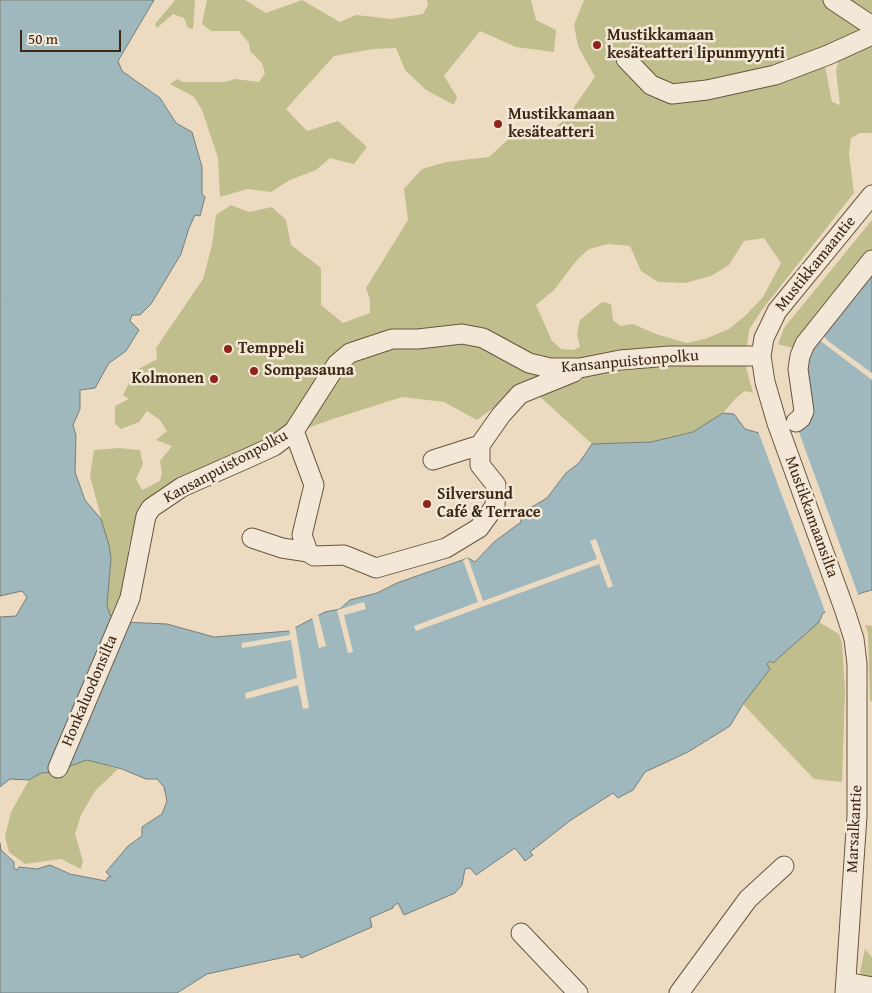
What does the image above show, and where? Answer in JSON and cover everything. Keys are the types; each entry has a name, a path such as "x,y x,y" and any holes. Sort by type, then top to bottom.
{"street":[{"path":"833,0 872,26"},
{"path":"626,59 651,85 672,94 707,90 775,75 828,55 872,35"},
{"name":"Mustikkamaantie","path":"777,423 765,382 761,356 764,338 776,311 872,195"},
{"path":"796,422 801,418 804,411 798,368 805,344 872,260"},
{"name":"Kansanpuistonpolku","path":"151,508 182,487 274,446 294,431 337,364 358,349 392,339 473,335 490,341 538,366 580,368 620,360 670,356 761,356"},
{"path":"252,538 282,548 308,552 314,556 344,555 376,568 446,548 479,528 495,506 496,485 480,465 480,445 501,415 520,394 580,368"},
{"name":"Mustikkamaansilta","path":"777,423 845,611 854,639 857,664"},
{"path":"294,431 314,485 302,535 308,552"},
{"path":"433,460 480,445"},
{"name":"Honkaluodonsilta","path":"58,768 130,598 146,516 151,508"},
{"name":"Marsalkantie","path":"845,987 865,815 865,706 857,664"},
{"path":"679,993 748,899 784,866"},
{"path":"521,932 578,993"},
{"path":"845,987 872,987"}],"shaded area":[{"path":"175,0 195,0 193,29 188,28 184,18 173,14 157,28 155,24"},
{"path":"207,0 245,0 266,13 302,0 340,22 356,15 391,19 423,14 428,5 427,0 531,0 536,20 556,30 554,52 516,47 480,31 444,76 457,97 454,105 426,90 405,70 396,48 373,49 334,56 286,109 307,131 338,121 367,147 354,164 330,158 316,170 290,180 271,192 247,189 220,197 218,158 202,110 194,97 170,84 177,79 183,82 224,82 236,79 259,82 265,73 262,63 250,51 249,43 239,31 211,31 202,24"},
{"path":"584,0 824,0 864,28 825,66 832,102 840,105 836,71 839,59 872,41 872,133 860,133 851,138 849,154 854,193 761,311 749,330 745,363 753,393 745,391 723,413 693,432 651,442 592,444 526,384 477,420 444,402 402,397 336,418 285,436 148,503 131,538 128,550 127,594 116,618 110,615 65,564 101,517 90,476 94,450 119,448 140,450 143,464 136,479 142,490 160,481 162,473 160,461 172,446 156,440 167,431 159,419 147,411 139,422 121,429 115,424 115,406 129,399 123,395 135,371 157,359 156,348 203,279 212,245 216,215 231,205 249,212 272,207 286,220 291,245 321,268 321,305 343,323 370,313 370,300 366,288 408,220 404,189 422,169 446,162 489,157 522,127 543,139 567,117 595,77 578,46 574,25","holes":["764,238 781,263 763,297 746,315 729,329 705,339 687,343 656,334 633,324 620,326 613,320 611,304 602,302 580,320 577,334 580,347 573,350 561,349 552,341 536,305 554,290 577,260 589,249 608,244 630,246 641,271 658,282 685,283 711,276 729,265 744,241"]},
{"path":"844,0 872,0 872,17"},
{"path":"872,220 872,252 793,348 778,344 784,328"},
{"path":"817,616 819,622 839,634 842,643 845,690 842,782 814,779 737,698 754,667"},
{"path":"865,625 872,626 872,701 870,701 868,633"},
{"path":"87,760 118,769 95,791 81,815 75,834 83,861 81,869 61,859 25,864 9,852 5,837 11,812 29,780 41,772 53,772"},
{"path":"865,949 872,957 872,980 863,977 860,972"}],"water":[{"path":"0,0 154,0 118,61 122,71 160,98 176,123 192,132 202,167 202,194 205,197 200,216 195,215 181,254 151,304 140,315 132,315 130,321 139,330 126,351 109,363 95,388 80,390 80,409 73,425 76,435 75,472 85,500 101,519 109,545 111,558 107,605 110,615 123,622 167,624 214,637 289,631 325,612 340,609 350,600 377,593 397,583 468,558 475,562 494,542 521,522 520,514 547,498 566,473 579,463 592,444 651,442 693,432 723,413 734,414 745,429 766,435 794,428 811,349 872,273 872,590 861,593 823,613 819,622 773,663 770,661 767,664 770,669 743,704 730,726 688,752 645,772 633,790 618,798 613,793 571,820 530,852 533,855 525,861 515,848 476,875 470,868 465,869 462,885 455,893 404,915 398,903 393,908 370,918 372,927 301,958 299,954 207,974 177,993 0,993 0,843 1,850 14,862 14,868 17,870 19,867 37,869 50,865 70,874 106,881 108,877 111,877 106,872 128,846 142,836 142,827 162,814 167,801 164,787 157,779 146,779 122,769 87,760 53,772 41,773 29,780 10,779 0,787 0,617 16,616 27,597 22,591 0,596"}],"pier":[{"path":"822,334 828,341 872,373 872,380 818,339"},
{"path":"796,424 859,597 826,614 758,431 766,433"},
{"path":"596,539 613,586 608,588 599,564 416,631 414,626 478,602 463,560 468,558 483,601 597,559 590,541"},
{"path":"364,602 366,609 344,615 353,652 348,653 337,610"},
{"path":"318,614 326,646 319,648 312,617"},
{"path":"295,625 309,708 303,709 298,685 246,699 245,693 297,678 291,640 242,648 242,643 290,635 289,628"}],"place":[{"name":"Mustikkamaan kesäteatteri lipunmyynti","path":"597,45"},
{"name":"Mustikkamaan kesäteatteri","path":"498,124"},
{"name":"Temppeli","path":"228,349"},
{"name":"Sompasauna","path":"254,371"},
{"name":"Kolmonen","path":"214,379"},
{"name":"Silversund Café & Terrace","path":"427,504"}]}
